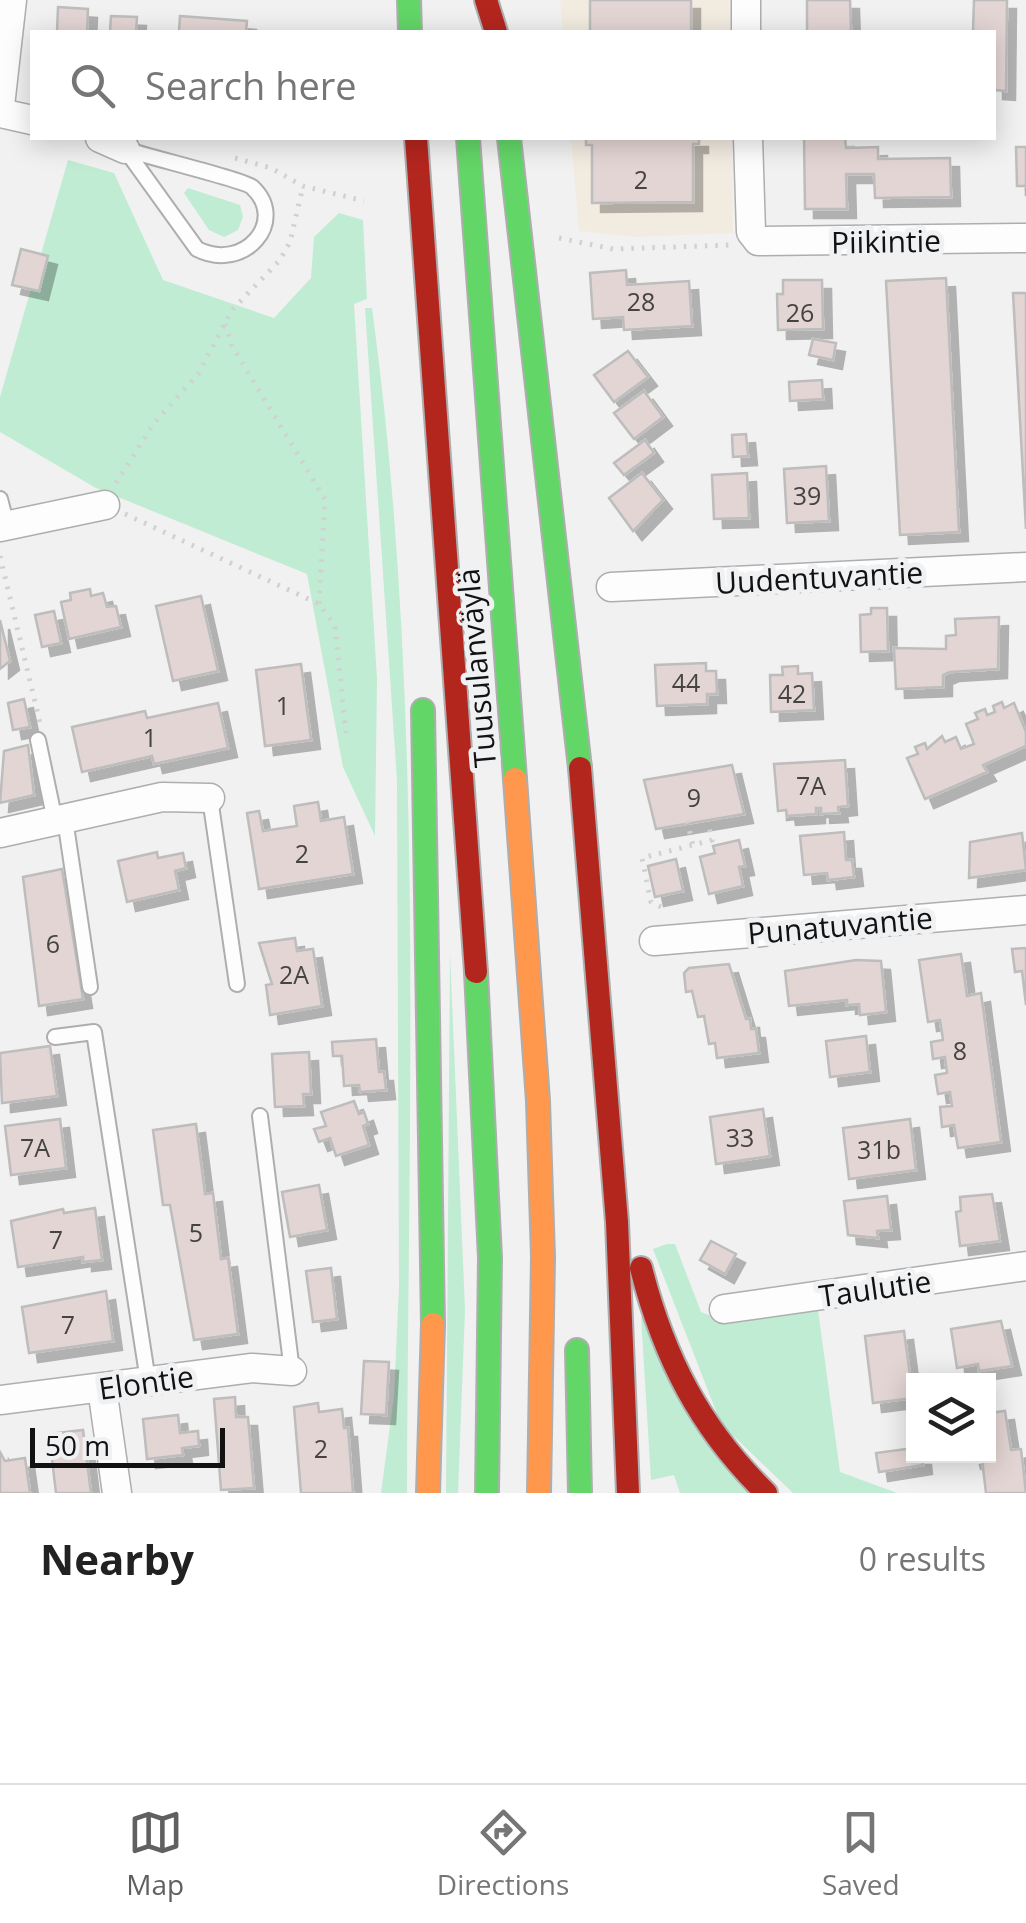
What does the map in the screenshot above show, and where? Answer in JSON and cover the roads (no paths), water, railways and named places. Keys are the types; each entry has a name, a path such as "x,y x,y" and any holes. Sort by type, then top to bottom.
{"highway":[{"path":"409,0 410,30"},
{"path":"486,0 495,30"},
{"name":"Tuusulanväylä","path":"416,140 485,1103 490,1258 487,1493"},
{"name":"Tuusulanväylä","path":"468,140 538,1100 543,1293 539,1493"},
{"path":"509,140 566,621 599,971 619,1260 628,1493"},
{"path":"424,545 442,524"},
{"path":"422,683 432,1308 428,1493"},
{"path":"599,971 632,1221 652,1316 684,1397 720,1445 766,1493"},
{"path":"538,1100 564,1218"},
{"path":"576,1324 580,1493"}],"street":[{"path":"12,0 0,109 30,119"},
{"path":"746,0 746,30"},
{"name":"Piikintie","path":"748,140 751,232 758,241 1026,238"},
{"path":"2,517 106,504"},
{"name":"Uudentuvantie","path":"611,587 1026,567"},
{"path":"0,834 162,797 210,798"},
{"name":"Punatuvantie","path":"654,941 1026,910"},
{"name":"Taulutie","path":"724,1309 1026,1266"},
{"name":"Elontie","path":"0,1400 252,1368 292,1371"},
{"path":"102,1388 117,1493"}],"lane":[{"path":"112,144 242,181 254,188 263,203 260,235 247,251 230,257 214,258 197,249 112,144"},
{"path":"38,740 60,820 90,987"},
{"path":"210,798 237,984"},
{"path":"54,1037 94,1032 148,1382"},
{"path":"260,1116 292,1371"}]}
